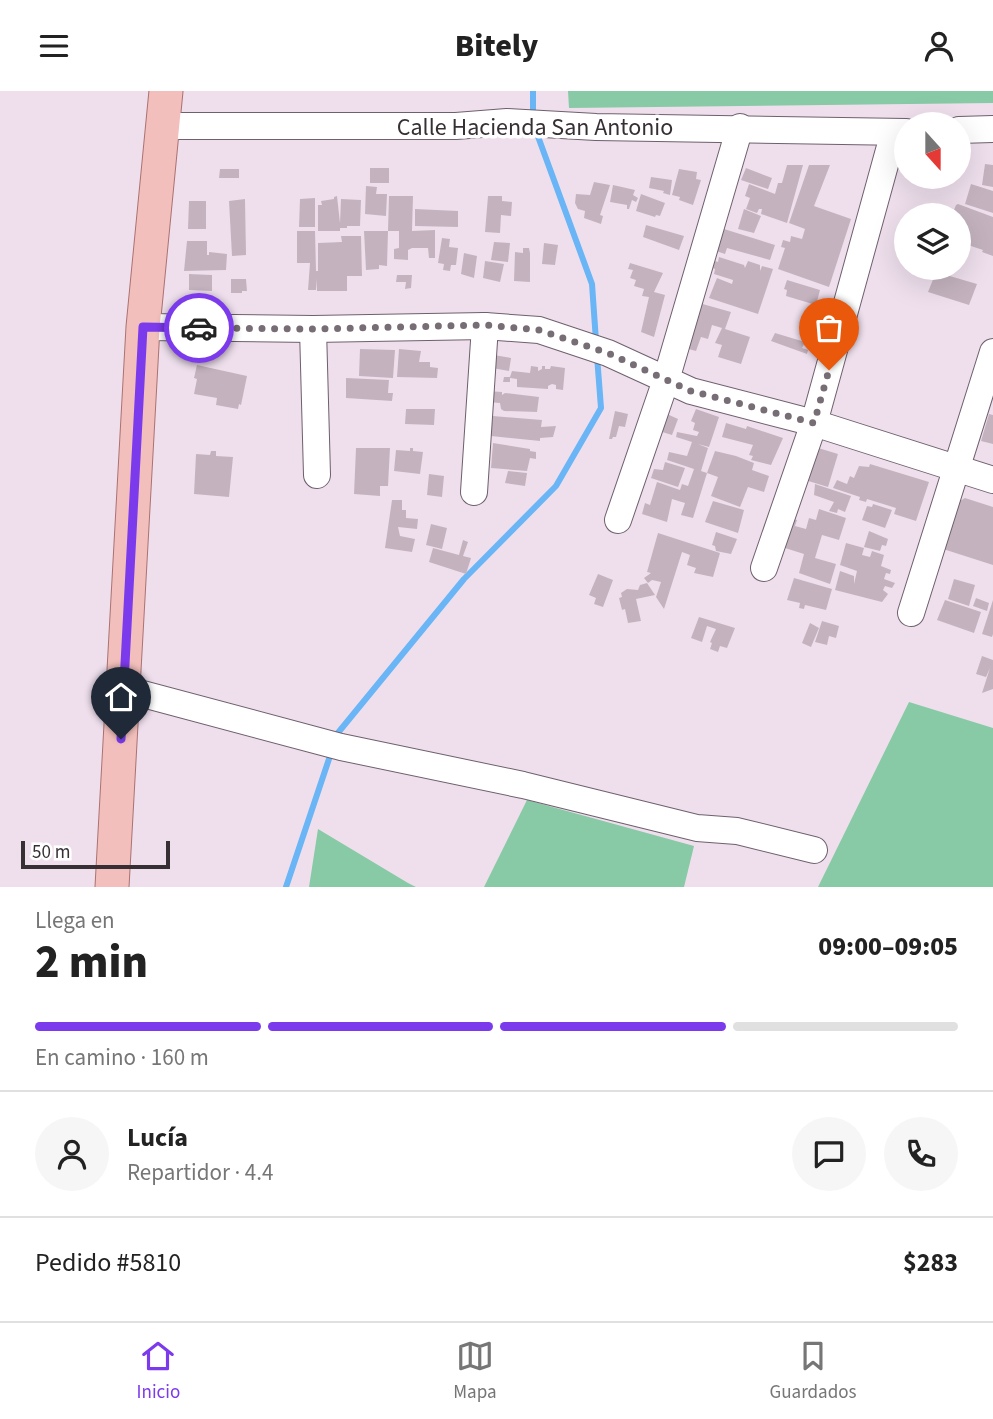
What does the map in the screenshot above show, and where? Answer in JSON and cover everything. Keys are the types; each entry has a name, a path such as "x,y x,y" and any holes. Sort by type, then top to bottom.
{"main road":[{"path":"112,887 143,327 166,91"}],"street":[{"name":"Calle Hacienda San Antonio","path":"164,126 456,126 507,122 596,127 740,127 894,132"},
{"path":"618,520 666,380 740,127"},
{"path":"971,130 993,129"},
{"path":"764,568 814,423 894,152"},
{"path":"143,327 313,329 485,325 539,330 608,353 691,391 814,423 993,480"},
{"path":"474,492 485,325"},
{"path":"313,329 317,475"},
{"path":"911,613 993,352"},
{"path":"124,689 309,740 523,785 696,828 737,831 814,850"}],"green space":[{"path":"568,91 993,91 993,103 569,108"},
{"path":"909,702 993,728 993,887 818,887"},
{"path":"527,800 694,846 684,887 484,887"},
{"path":"318,829 408,883 416,887 309,887"}],"building":[{"path":"985,164 993,165 993,187 982,185"},
{"path":"787,165 803,165 787,223 761,214 762,209 757,213 746,209 750,198 745,196 749,184 775,194 778,183 782,183"},
{"path":"809,165 830,165 814,206 851,219 829,287 778,269 785,248 781,247 783,240 790,242 791,236 802,239 805,229 789,223"},
{"path":"370,168 389,168 389,183 370,183"},
{"path":"746,168 772,178 768,189 741,180"},
{"path":"220,169 239,169 239,178 219,178"},
{"path":"679,169 697,172 696,179 701,180 693,205 672,195"},
{"path":"651,177 672,180 670,195 649,188"},
{"path":"594,182 610,185 600,215 603,216 601,224 584,218 585,211 578,209 575,203 576,194 590,195"},
{"path":"971,184 993,191 993,213 965,203"},
{"path":"613,185 635,190 633,195 638,198 636,202 632,200 629,209 627,205 610,202"},
{"path":"366,186 377,187 376,194 387,194 386,216 365,214"},
{"path":"641,194 665,203 660,216 636,211"},
{"path":"337,196 340,223 341,199 361,200 360,226 347,226 340,228 340,231 318,231 318,205 322,205 321,201"},
{"path":"389,196 413,196 412,231 435,230 435,258 429,258 428,248 412,248 408,250 408,260 394,259 394,249 399,248 399,231 388,231"},
{"path":"488,196 502,196 502,201 512,202 511,216 501,215 500,233 485,232"},
{"path":"315,198 315,227 299,227 300,199"},
{"path":"245,199 246,255 232,256 229,201"},
{"path":"189,201 206,201 206,229 188,229"},
{"path":"415,209 458,211 458,227 415,226"},
{"path":"744,209 761,216 754,233 738,229"},
{"path":"971,209 993,217 993,256 982,252 983,250 971,246"},
{"path":"646,225 684,236 679,250 643,237"},
{"path":"724,229 775,245 770,260 727,248 725,254 716,251"},
{"path":"297,231 315,231 316,271 318,243 342,242 341,236 361,236 362,276 347,276 347,291 317,291 317,279 316,290 308,290 310,263 297,263"},
{"path":"364,231 388,231 387,266 379,265 379,269 366,270"},
{"path":"442,238 450,239 449,247 458,248 456,265 451,265 450,271 443,270 444,264 438,263"},
{"path":"187,241 207,241 207,255 209,252 227,254 226,270 184,271"},
{"path":"494,242 510,243 508,262 491,260"},
{"path":"544,243 558,245 555,265 542,264"},
{"path":"523,248 529,248 530,282 514,281 515,252 523,253"},
{"path":"464,253 477,256 474,278 461,274"},
{"path":"719,257 744,265 745,268 748,261 760,265 760,271 762,266 773,269 758,314 709,298 717,278 732,284 733,280 714,274 715,269 710,267 712,260 718,262"},
{"path":"485,261 504,264 500,282 483,278"},
{"path":"630,263 663,273 654,292 665,295 654,337 641,332 649,297 642,296 644,289 634,286 636,280 630,278 633,270 628,269"},
{"path":"189,274 212,275 212,291 189,290"},
{"path":"397,275 412,275 411,288 405,289 406,282 396,282"},
{"path":"231,279 246,279 247,291 231,293"},
{"path":"787,280 820,290 816,305 786,296 787,290 784,289"},
{"path":"933,280 963,280 977,284 969,305 928,292"},
{"path":"699,303 731,312 725,329 750,337 741,364 718,357 722,345 715,343 722,328 712,325 708,339 701,337 696,351 685,348"},
{"path":"775,333 805,342 802,348 808,350 807,354 771,341"},
{"path":"360,349 395,350 393,378 359,376"},
{"path":"399,349 421,351 419,362 430,362 430,367 438,368 437,378 397,377"},
{"path":"488,354 511,358 509,371 492,368"},
{"path":"197,365 247,376 238,409 216,405 217,398 194,394"},
{"path":"531,366 538,367 538,371 542,366 545,366 545,369 550,369 551,366 565,368 563,390 556,389 556,385 552,384 548,389 517,387 517,379 510,378 510,382 503,382 504,377 510,377 512,371 530,373"},
{"path":"346,378 389,380 388,393 393,393 392,401 346,398"},
{"path":"487,391 502,392 502,395 505,393 539,397 537,412 504,411 500,403 487,402"},
{"path":"406,409 435,409 434,425 405,424"},
{"path":"696,409 719,417 709,447 698,444 708,448 701,471 707,473 693,518 681,515 685,503 672,499 667,522 642,514 645,503 650,505 657,482 680,490 682,484 688,486 694,469 667,460 669,452 687,456 692,442 676,437 677,432 697,436 699,432 693,430 695,423 691,421"},
{"path":"615,411 628,414 625,427 619,426 616,437 609,439"},
{"path":"667,414 678,419 672,435 659,431"},
{"path":"989,414 993,415 993,444 981,441"},
{"path":"493,416 542,420 541,427 556,426 553,437 540,438 540,441 491,436 487,423 492,423"},
{"path":"726,423 746,429 747,426 783,438 771,465 751,460 753,456 749,455 753,445 722,437"},
{"path":"493,443 530,449 536,452 536,459 530,458 527,471 491,468"},
{"path":"815,447 838,454 828,487 805,480"},
{"path":"356,448 390,448 388,486 380,486 380,496 354,494"},
{"path":"410,448 423,452 420,474 394,471 396,450 410,451"},
{"path":"211,451 216,451 216,456 233,457 229,497 194,494 196,454 210,455"},
{"path":"715,451 754,463 752,470 769,476 764,492 748,487 740,507 711,496 718,477 707,473"},
{"path":"665,462 685,468 678,487 651,478 654,469 663,470"},
{"path":"870,464 929,482 916,521 894,514 896,508 867,499 866,502 859,500 860,497 833,488 837,480 847,484 850,476 854,478 859,466 869,467"},
{"path":"508,471 527,473 525,486 505,483"},
{"path":"429,474 444,476 442,497 427,495"},
{"path":"815,484 851,496 845,512 838,509 837,513 829,511 834,502 814,495"},
{"path":"965,498 993,507 993,565 943,549 958,502"},
{"path":"392,500 402,500 402,510 406,510 406,518 418,519 417,529 398,527 400,536 415,539 412,552 385,548"},
{"path":"713,501 744,510 738,533 705,522"},
{"path":"873,504 892,510 885,528 862,520 867,506 872,507"},
{"path":"819,509 846,518 839,540 822,535 815,558 836,564 830,584 799,573 804,554 785,548 794,519 797,520 795,526 806,529 809,518 816,520"},
{"path":"431,524 447,528 442,549 426,545"},
{"path":"869,531 888,539 886,546 882,545 880,551 864,547"},
{"path":"716,532 737,539 731,554 716,551 712,545"},
{"path":"658,533 720,553 713,577 694,573 696,568 687,565 690,555 682,552 664,609 656,597 661,582 652,580 648,583 644,578 651,573 647,572"},
{"path":"463,540 468,542 463,556 471,558 466,574 429,562 433,548 459,555"},
{"path":"846,543 864,548 862,555 870,557 872,551 884,555 881,566 891,570 890,574 886,573 884,579 895,583 892,588 885,586 883,590 888,594 882,602 835,590 840,571 854,576 854,584 857,571 840,565"},
{"path":"598,574 613,580 603,607 594,604 596,598 589,595"},
{"path":"794,578 832,589 826,610 805,605 804,609 799,608 800,603 787,600"},
{"path":"954,579 975,585 969,606 948,599"},
{"path":"647,583 655,595 636,599 641,621 628,623 619,598 622,597 621,593 627,589 638,590 640,585"},
{"path":"976,598 989,603 987,611 973,606"},
{"path":"945,600 981,612 974,633 937,620"},
{"path":"993,600 993,634 992,637 982,634"},
{"path":"699,617 735,628 727,648 720,646 718,652 710,649 716,629 707,626 702,642 691,638"},
{"path":"822,621 839,626 836,638 829,636 827,645 815,642"},
{"path":"810,623 819,628 811,647 802,643"},
{"path":"982,656 993,660 993,689 982,693 990,668 986,677 976,674"}],"waterway":[{"path":"533,91 533,117"},
{"path":"536,131 592,284 596,341"},
{"path":"335,739 464,579 556,486 601,408 597,356"},
{"path":"286,887 331,753"}],"way so far":[{"path":"199,328 313,329 485,325 539,330 608,353 691,391 814,423 829,370"}],"route":[{"path":"121,739 143,327 199,328"}]}
